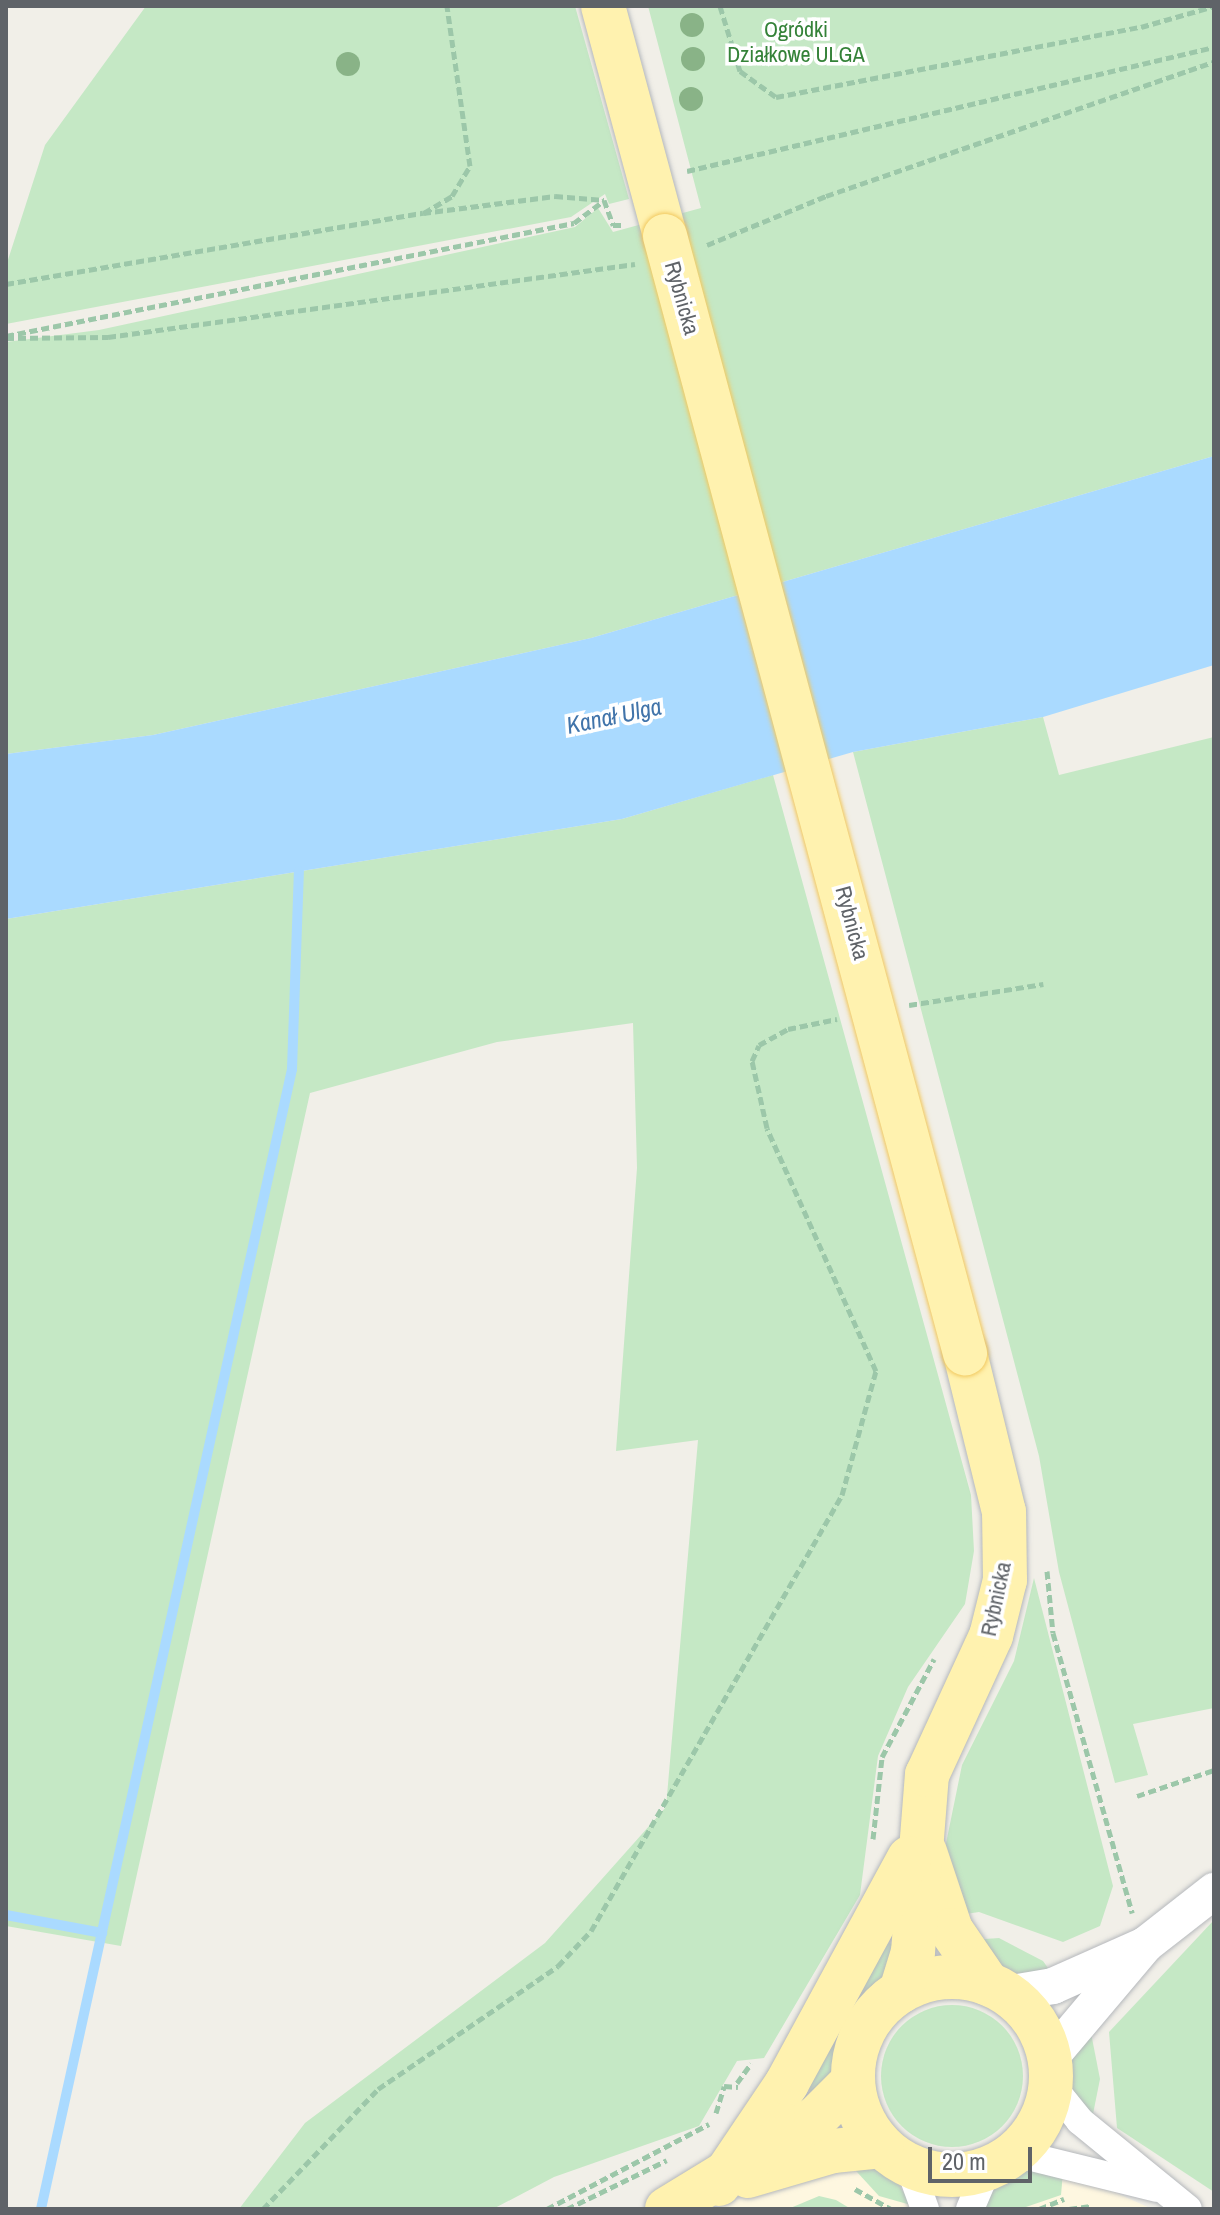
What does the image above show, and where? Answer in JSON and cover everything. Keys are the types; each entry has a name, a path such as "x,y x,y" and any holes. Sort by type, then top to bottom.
{"main road":[{"name":"Rybnicka","path":"603,6 965,1353 1004,1512 1005,1580 991,1636 934,1751 920,1838 913,1952 901,1991 869,2023 853,2081 816,2118 719,2184 667,2209"},
{"name":"Rybnicka","path":"920,1838 951,1930 997,1989 1034,2020 1050,2072"},
{"path":"719,2184 847,1978 920,1838"},
{"name":"Rybnicka","path":"901,1991 953,1977 997,1989"},
{"path":"1001,2161 1040,2122 1050,2072"},
{"path":"853,2081 861,2116 896,2156"},
{"name":"Rybnicka","path":"719,2184 833,2151 896,2156 948,2176 1001,2161"}],"street":[{"path":"997,1989 1053,1986 1134,1933 1214,1891"},
{"path":"1134,1933 1050,2072 1080,2121 1157,2188 1188,2209"},
{"path":"896,2156 925,2209"},
{"path":"970,2209 1001,2161 1157,2188"}],"path":[{"path":"423,213 452,196 470,166 447,6"},
{"path":"720,6 740,71 776,97 1141,27 1214,6"},
{"path":"682,173 1214,47"},
{"path":"6,337 118,336 670,248 1214,62"},
{"path":"6,284 423,213 555,196 604,200 574,223 6,337"},
{"path":"892,1008 1043,984"},
{"path":"263,2209 378,2089 558,1966 591,1931 842,1495 876,1371 767,1128 752,1061 759,1045 788,1029 847,1017"},
{"path":"1044,1556 1053,1633 1133,1912 1134,1933"},
{"path":"871,1853 882,1757 938,1653"},
{"path":"1137,1796 1214,1770"},
{"path":"712,2136 742,2068 760,2066"},
{"path":"547,2209 693,2137 711,2121 724,2086 747,2087"},
{"path":"567,2209 683,2152"},
{"path":"1039,2209 1072,2197"}],"shaded area":[{"path":"846,2160 894,2176 911,2205 965,2209 712,2209"},
{"path":"1063,2172 1090,2181 1152,2209 1020,2209"}],"green space":[{"path":"146,6 575,6 629,199 609,204 605,194 571,217 6,324 6,266 45,145"},
{"name":"Ogródki Działkowe ULGA","path":"648,6 1214,6 1214,456 591,638 153,735 6,754 6,342 99,330 575,227 598,208 613,232 701,208"},
{"path":"1043,717 1059,775 1214,737 1214,1708 1133,1724 1148,1775 1115,1783 1059,1572 1039,1456 853,752"},
{"path":"773,775 971,1495 974,1551 965,1604 908,1687 878,1756 860,1895 764,2058 737,2061 699,2126 554,2177 493,2209 239,2209 305,2123 545,1943 666,1807 698,1440 616,1451 637,1168 633,1023 497,1042 310,1093 121,1946 6,1926 6,919 622,819"},
{"path":"1034,1578 1113,1886 1100,1926 1063,1942 979,1912 959,1915 944,1853 962,1765 1014,1661"},
{"path":"1214,1920 1214,2192 1117,2128 1109,2032"},
{"path":"999,1938 1043,1961 1053,1975 1018,1981 971,1940"},
{"path":"881,1943 905,1944 892,1979 845,2034 833,2079 818,2099 802,2083"},
{"path":"952,2005 979,2010 1002,2026 1018,2049 1023,2076 1018,2103 1002,2126 979,2142 952,2147 925,2142 902,2126 886,2103 881,2076 886,2049 902,2026 925,2010"},
{"path":"1090,2028 1100,2079 1092,2119 1067,2082 1069,2057"},
{"path":"846,2160 894,2176 911,2205 879,2196"},
{"path":"1027,2170 1063,2172 1061,2195 1023,2208 981,2209 998,2184"},
{"path":"819,2196 836,2200 851,2209 788,2209"}],"water":[{"name":"Kanał Ulga","path":"1214,456 1214,665 1043,717 853,752 622,819 6,919 6,754 153,735 591,638"}],"waterway":[{"path":"41,2209 292,1069 299,871"},
{"path":"6,1915 102,1933"}]}
